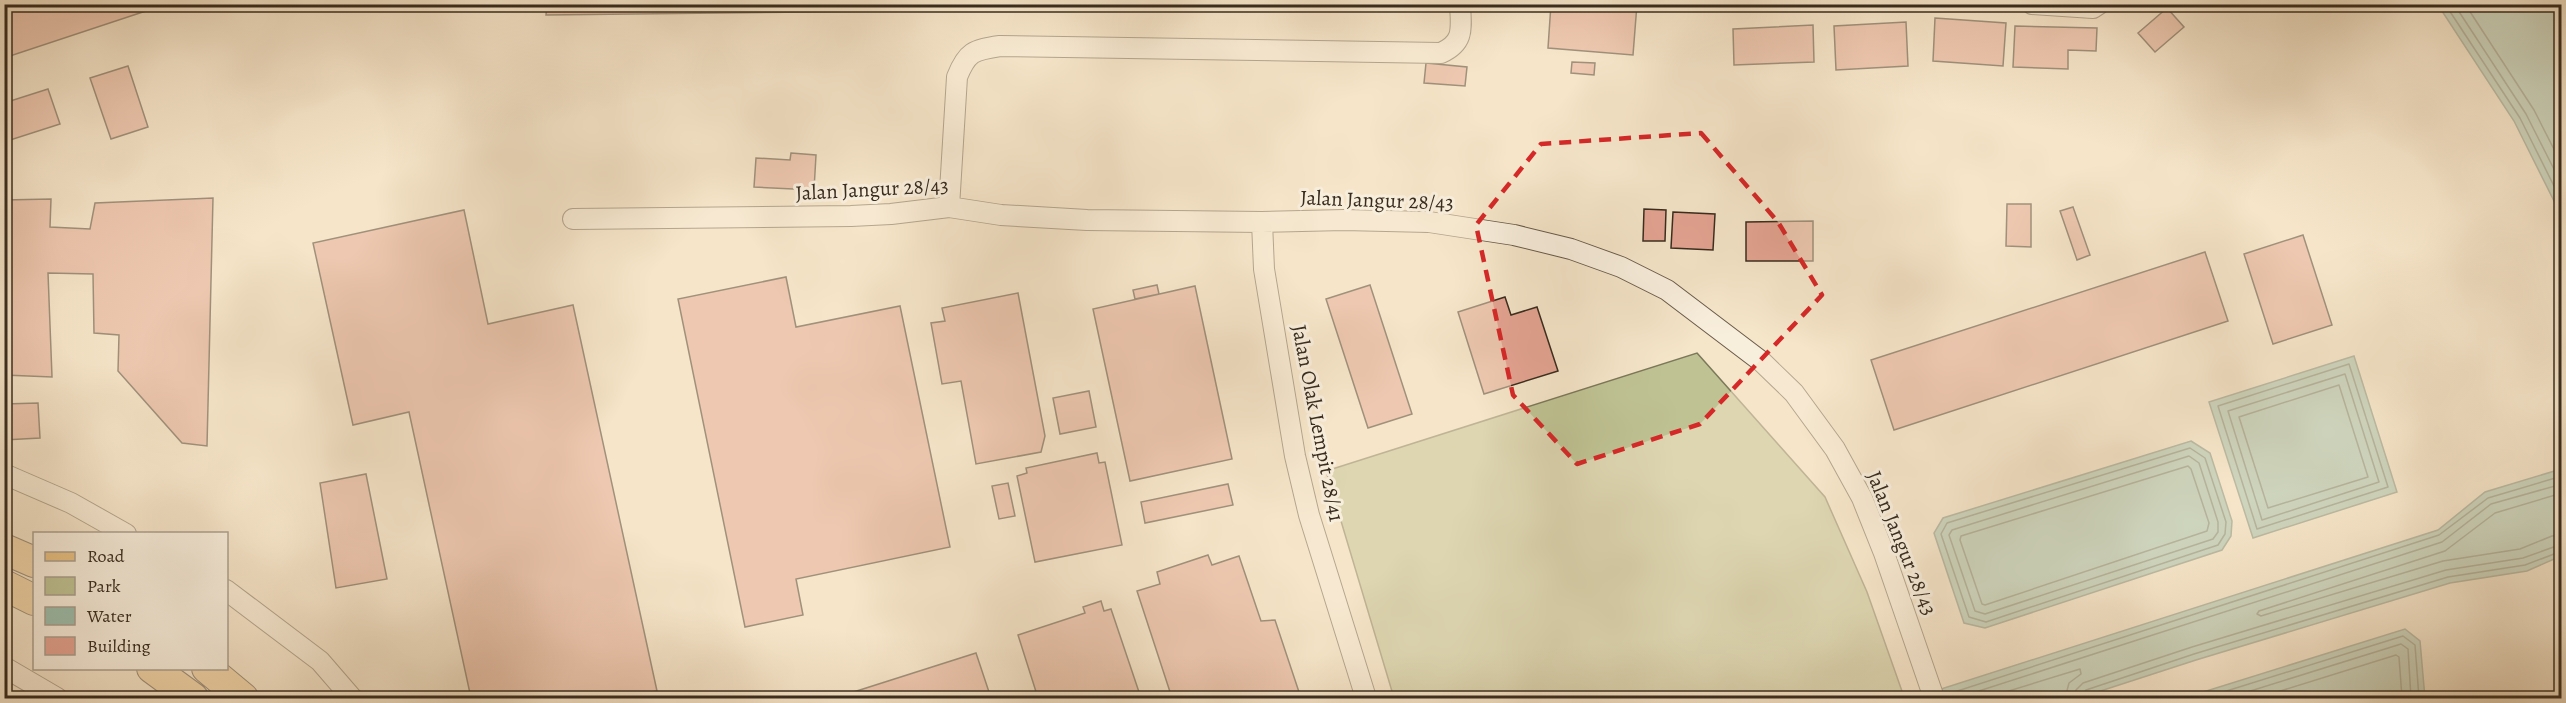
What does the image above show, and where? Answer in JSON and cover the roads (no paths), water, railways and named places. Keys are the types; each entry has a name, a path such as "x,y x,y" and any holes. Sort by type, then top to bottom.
{"main road":[{"path":"4,549 33,562"},
{"path":"4,585 33,600"},
{"path":"153,670 193,699"},
{"path":"208,670 243,699"}],"street":[{"path":"949,207 957,77 965,57 979,49 1000,46 1441,53 1454,48 1461,33 1460,4"},
{"path":"2032,4 2093,8 2099,4"},
{"name":"Jalan Jangur 28/43","path":"573,219 851,216 949,207 1002,215 1087,220 1262,222 1344,219 1429,222 1514,235 1572,249 1621,267 1667,290 1762,362 1794,393 1835,449 1862,498 1884,553 1934,699"},
{"name":"Jalan Olak Lempit 28/41","path":"1262,222 1264,268 1295,456 1309,515 1366,699"},
{"path":"4,474 71,503 122,532"},
{"path":"228,592 320,661 352,699"},
{"path":"4,667 57,699"}],"water":[{"path":"2438,5 2561,5 2561,215 2514,121"},
{"path":"2354,356 2397,492 2253,538 2209,402"},
{"path":"2191,441 2210,453 2232,521 2231,536 2222,550 1985,628 1964,623 1934,533 1943,518"},
{"path":"2561,469 2561,556 2527,571 2450,583 2079,698 1913,698 2438,530 2485,492"},
{"path":"2405,629 2420,641 2425,698 2184,698"}]}
